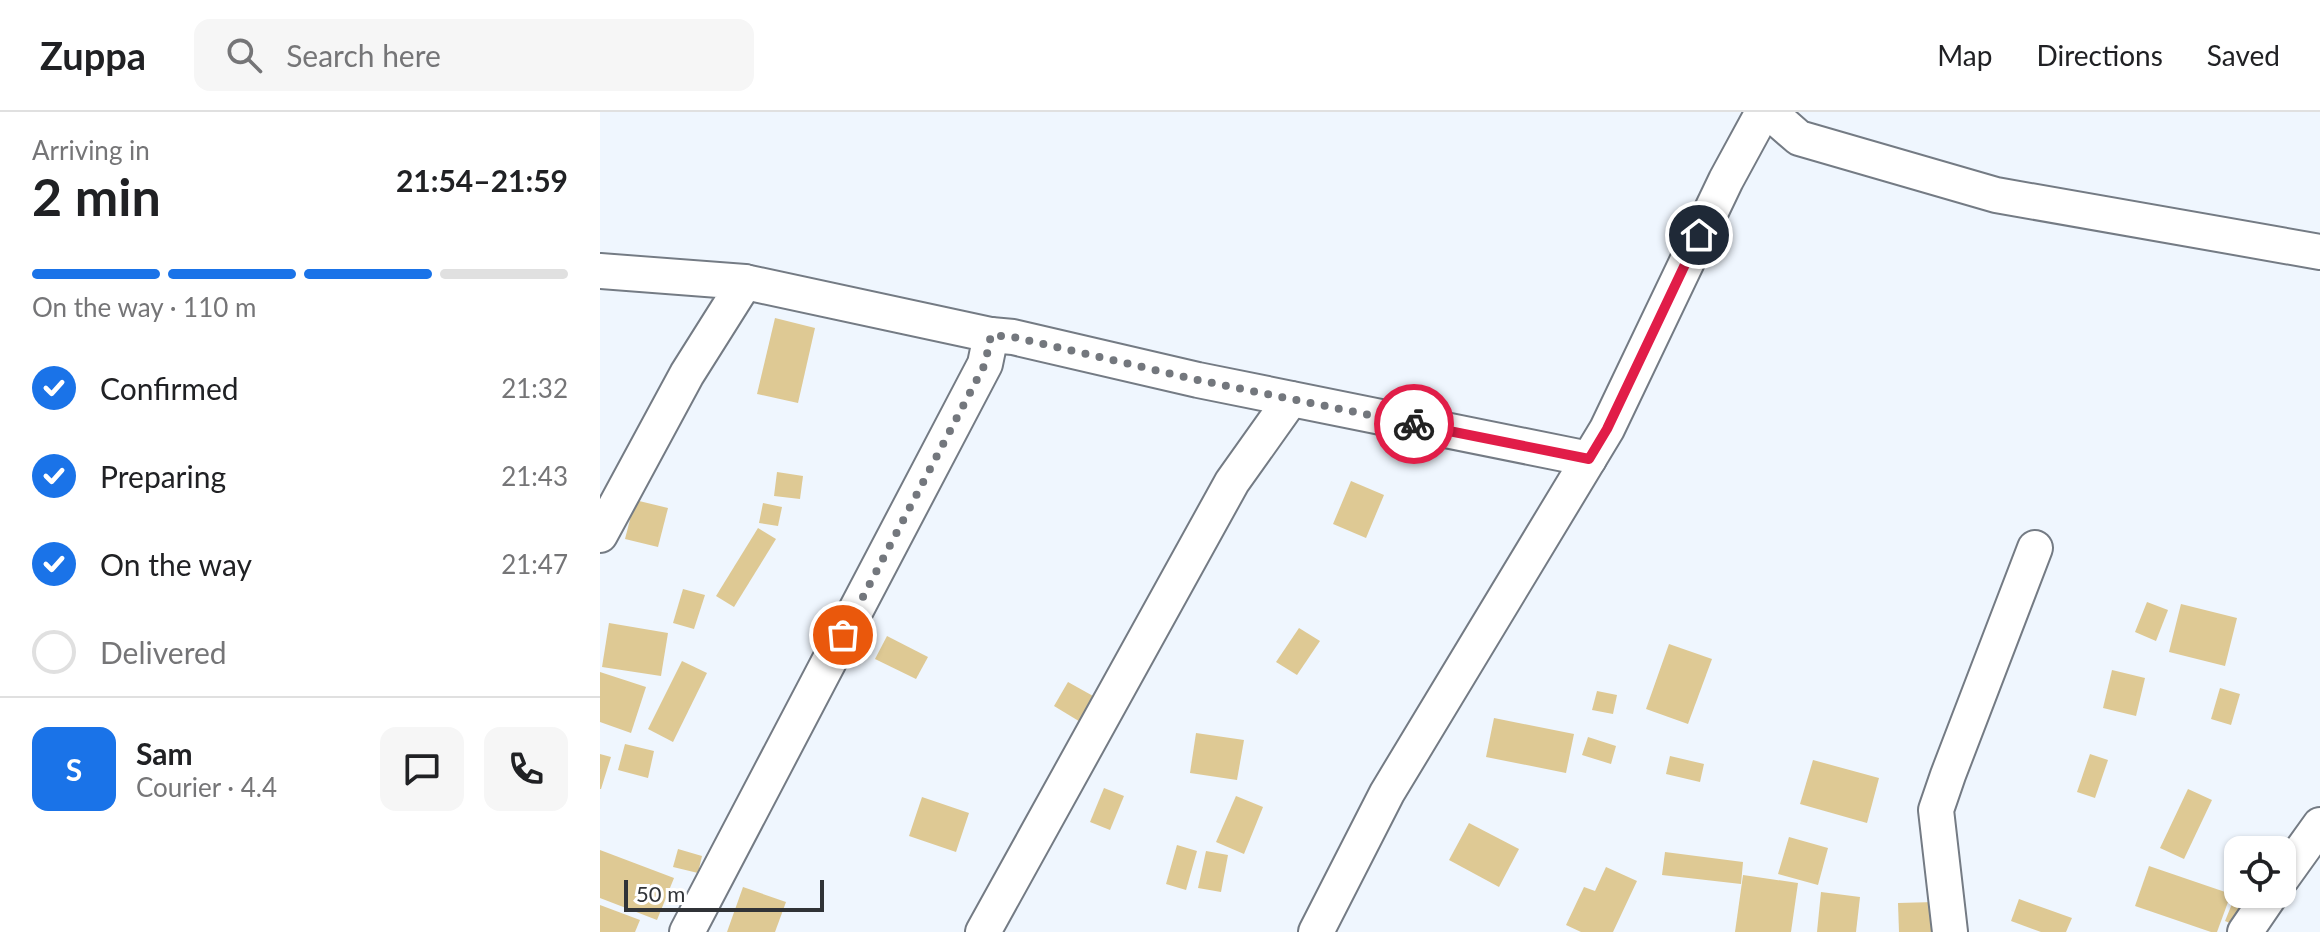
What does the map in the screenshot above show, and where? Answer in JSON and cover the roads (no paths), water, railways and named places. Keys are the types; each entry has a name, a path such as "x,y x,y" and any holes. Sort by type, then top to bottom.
{"street":[{"path":"1316,932 1387,793 1607,429 1726,180 1763,112"},
{"path":"1769,112 1799,138 1996,195 2320,252"},
{"path":"600,271 745,282 991,335 1013,337 1198,380 1589,459"},
{"path":"600,535 687,374 745,282"},
{"path":"687,932 985,364 991,335"},
{"path":"983,932 1232,482 1291,399"},
{"path":"1950,932 1936,810 2035,548"},
{"path":"2296,858 2320,825"},
{"path":"2245,932 2261,908"}]}
